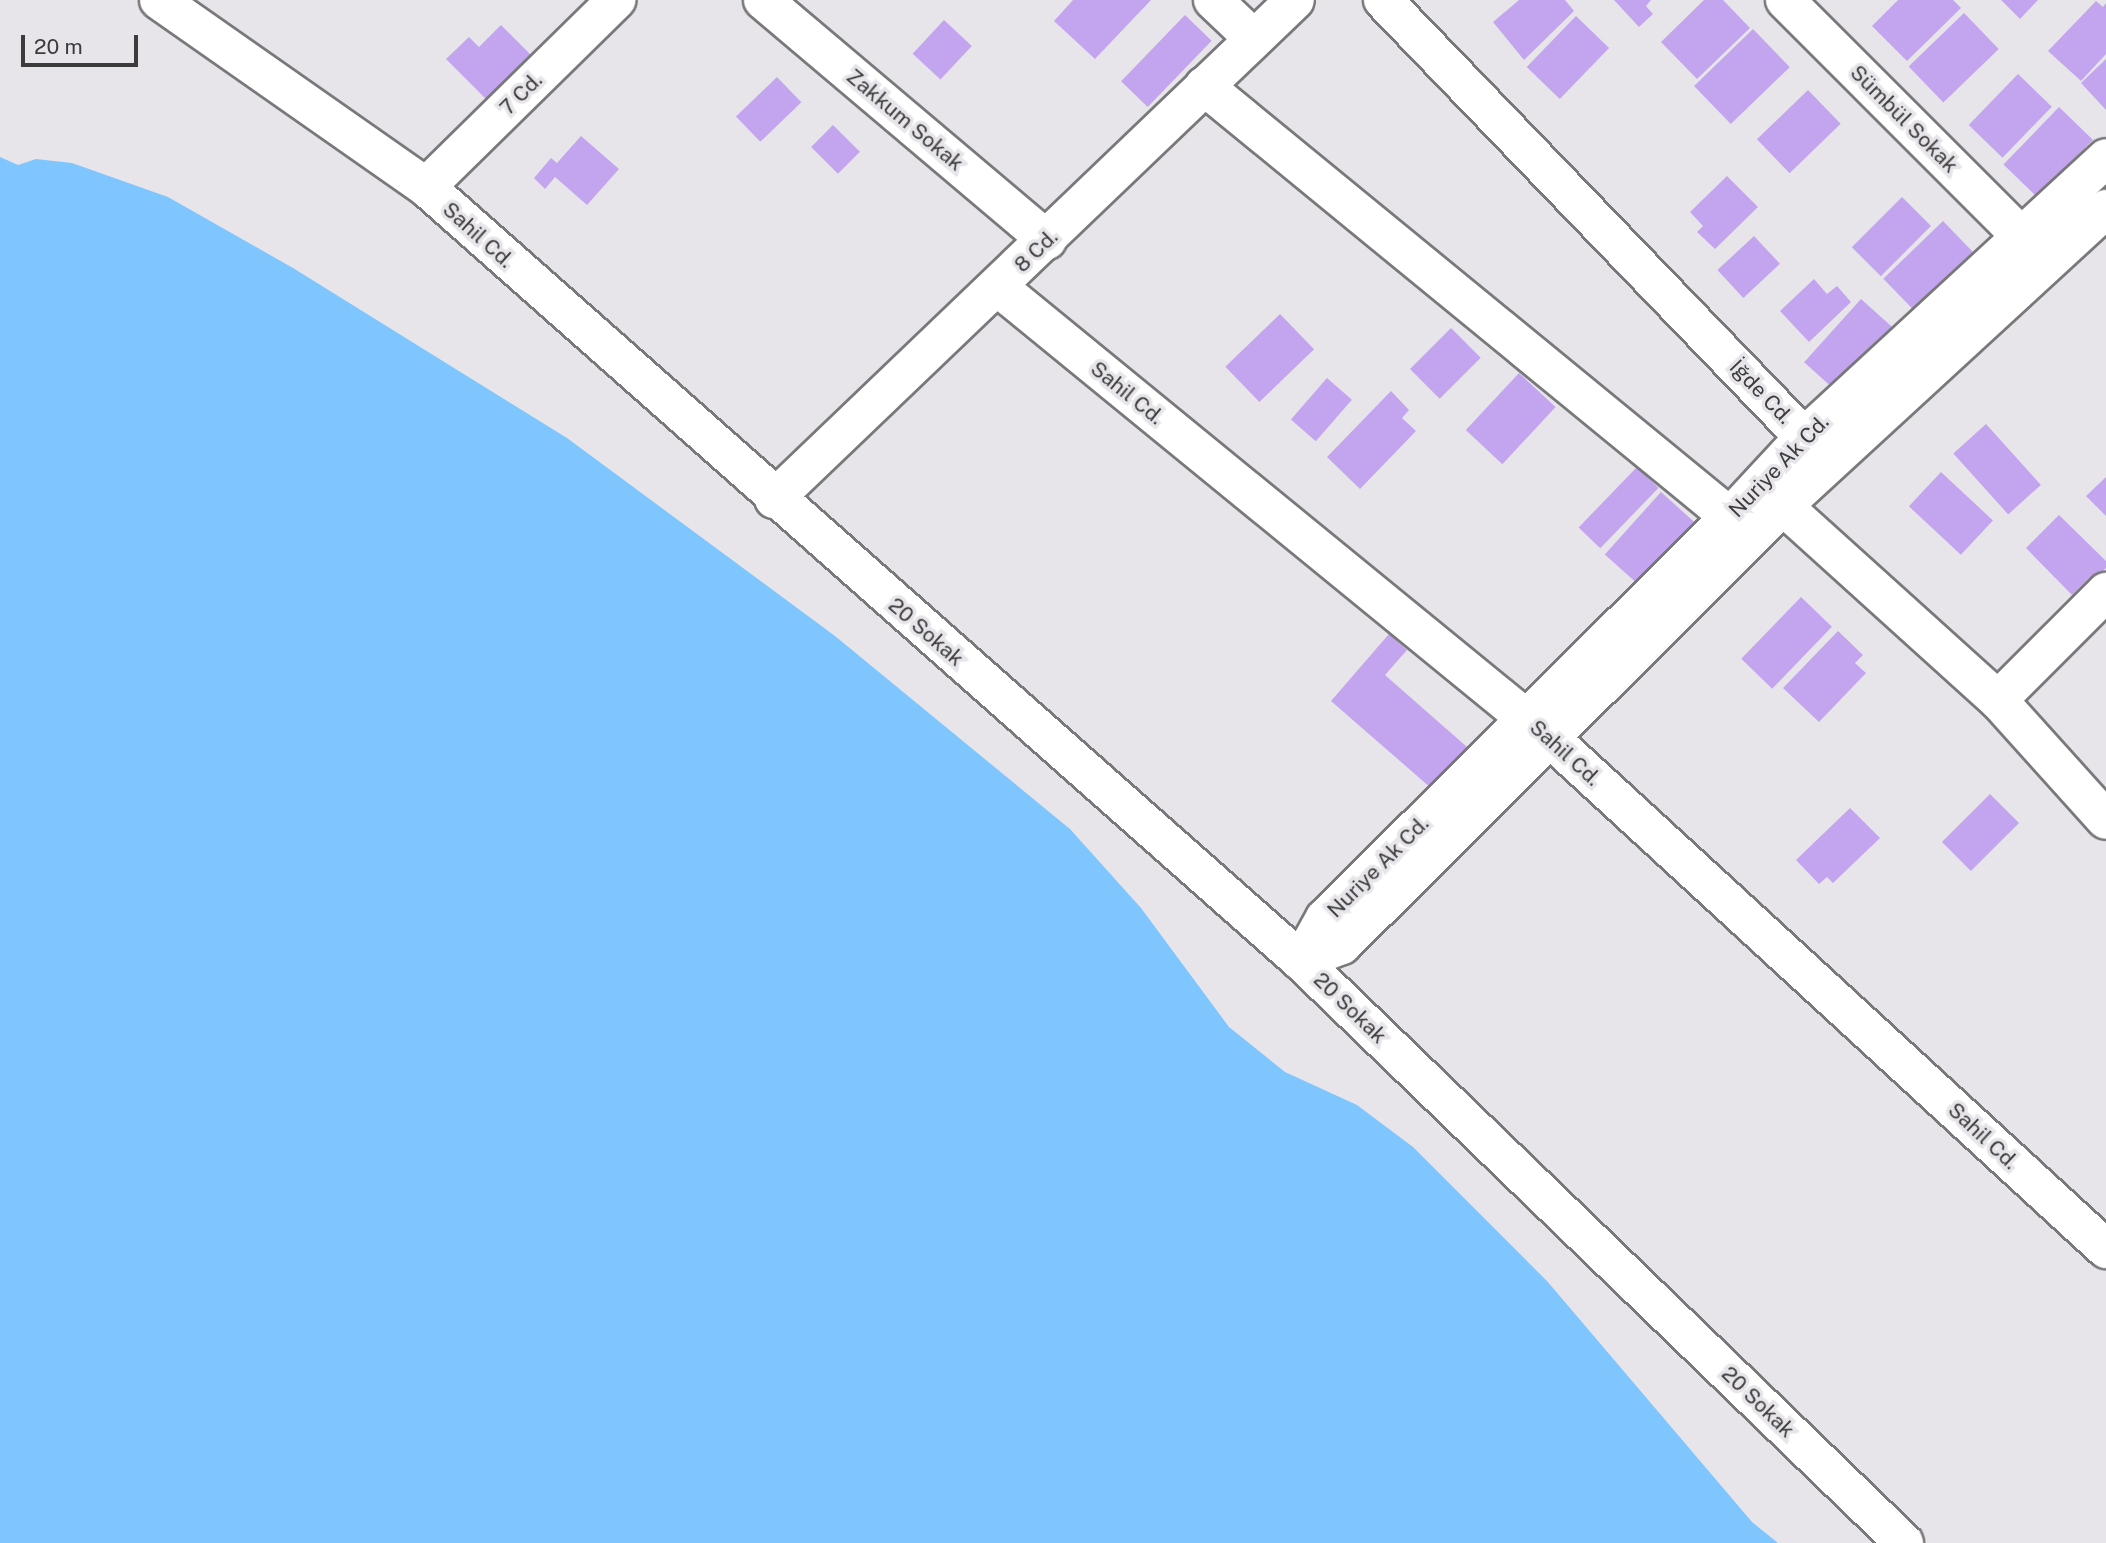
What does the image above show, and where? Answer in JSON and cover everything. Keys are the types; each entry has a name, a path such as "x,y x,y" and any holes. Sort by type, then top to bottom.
{"street":[{"name":"Sahil Cd.","path":"159,0 426,187 774,499"},
{"name":"7 Cd.","path":"426,187 616,0"},
{"name":"Zakkum Sokak","path":"763,0 1047,240"},
{"path":"1213,0 1252,37"},
{"name":"8 Cd.","path":"774,499 1047,240 1252,37 1295,0"},
{"name":"İğde Cd.","path":"1383,0 1804,437 1783,506"},
{"name":"Sümbül Sokak","path":"1785,0 2023,238"},
{"path":"1204,86 1730,517 1783,506 1998,700 2106,820"},
{"name":"Nuriye Ak Cd.","path":"1540,729 1804,437 2023,238 2106,158"},
{"name":"Nuriye Ak Cd.","path":"1301,961 1325,918 1540,729 2106,209"},
{"name":"Sahil Cd.","path":"998,287 1540,729 2106,1249"},
{"name":"20 Sokak","path":"774,499 1301,961 1904,1543"},
{"path":"1998,700 2106,592"}],"water":[{"path":"0,157 18,165 36,159 72,163 168,197 293,268 567,438 835,636 1070,829 1141,908 1229,1027 1285,1072 1357,1105 1413,1147 1547,1281 1752,1522 1778,1543 0,1543"}],"building":[{"path":"1073,0 1151,0 1095,59 1054,21"},
{"path":"1519,0 1565,0 1574,11 1524,60 1493,22"},
{"path":"1614,0 1651,0 1646,6 1653,14 1639,27"},
{"path":"1704,0 1723,0 1750,28 1697,79 1661,42"},
{"path":"1898,0 1953,0 1961,8 1907,61 1872,26"},
{"path":"2001,0 2038,0 2020,19"},
{"path":"2096,1 2103,7 2106,3 2106,54 2081,81 2048,51"},
{"path":"1964,13 1999,49 1943,102 1909,66"},
{"path":"1185,15 1212,41 1148,107 1121,81"},
{"path":"1576,16 1609,48 1560,99 1527,67"},
{"path":"944,20 972,46 940,80 913,54"},
{"path":"501,25 541,65 497,110 446,59 469,37 479,47"},
{"path":"1753,29 1790,67 1731,124 1694,86"},
{"path":"2106,59 2106,110 2081,83"},
{"path":"2018,74 2052,107 2002,158 1969,125"},
{"path":"777,77 801,102 760,142 736,117"},
{"path":"1808,90 1841,124 1790,173 1757,139"},
{"path":"2059,107 2093,140 2037,197 2003,165"},
{"path":"833,125 860,152 838,174 811,147"},
{"path":"581,136 619,169 587,205 555,177 545,189 534,178 551,158 557,163"},
{"path":"1727,176 1758,207 1715,249 1697,232 1703,226 1690,212"},
{"path":"1902,197 1931,226 1881,276 1852,247"},
{"path":"1943,221 1973,252 1913,310 1883,279"},
{"path":"1754,236 1780,264 1743,298 1717,270"},
{"path":"1814,279 1827,294 1837,286 1851,302 1809,342 1780,311"},
{"path":"1861,299 1892,327 1835,390 1804,362"},
{"path":"1280,314 1314,349 1259,402 1225,367"},
{"path":"1451,328 1481,358 1440,399 1410,369"},
{"path":"1519,373 1556,407 1502,464 1466,430"},
{"path":"1327,378 1352,400 1316,441 1291,420"},
{"path":"1391,391 1409,410 1402,418 1416,431 1360,489 1327,457"},
{"path":"1986,424 2041,485 2008,514 1953,453"},
{"path":"1637,467 1659,488 1600,548 1579,527"},
{"path":"1941,472 1993,520 1961,555 1909,506"},
{"path":"2106,477 2106,516 2086,496"},
{"path":"1661,492 1696,523 1640,586 1605,554"},
{"path":"2059,515 2106,561 2106,568 2092,581 2089,578 2072,595 2026,548"},
{"path":"1801,597 1832,627 1772,689 1741,659"},
{"path":"1838,631 1863,655 1855,663 1866,673 1819,722 1783,688"},
{"path":"1389,634 1407,650 1385,675 1475,754 1439,795 1331,701"},
{"path":"1990,794 2019,823 1971,871 1942,842"},
{"path":"1850,808 1880,838 1833,883 1827,877 1819,884 1796,860"}]}
